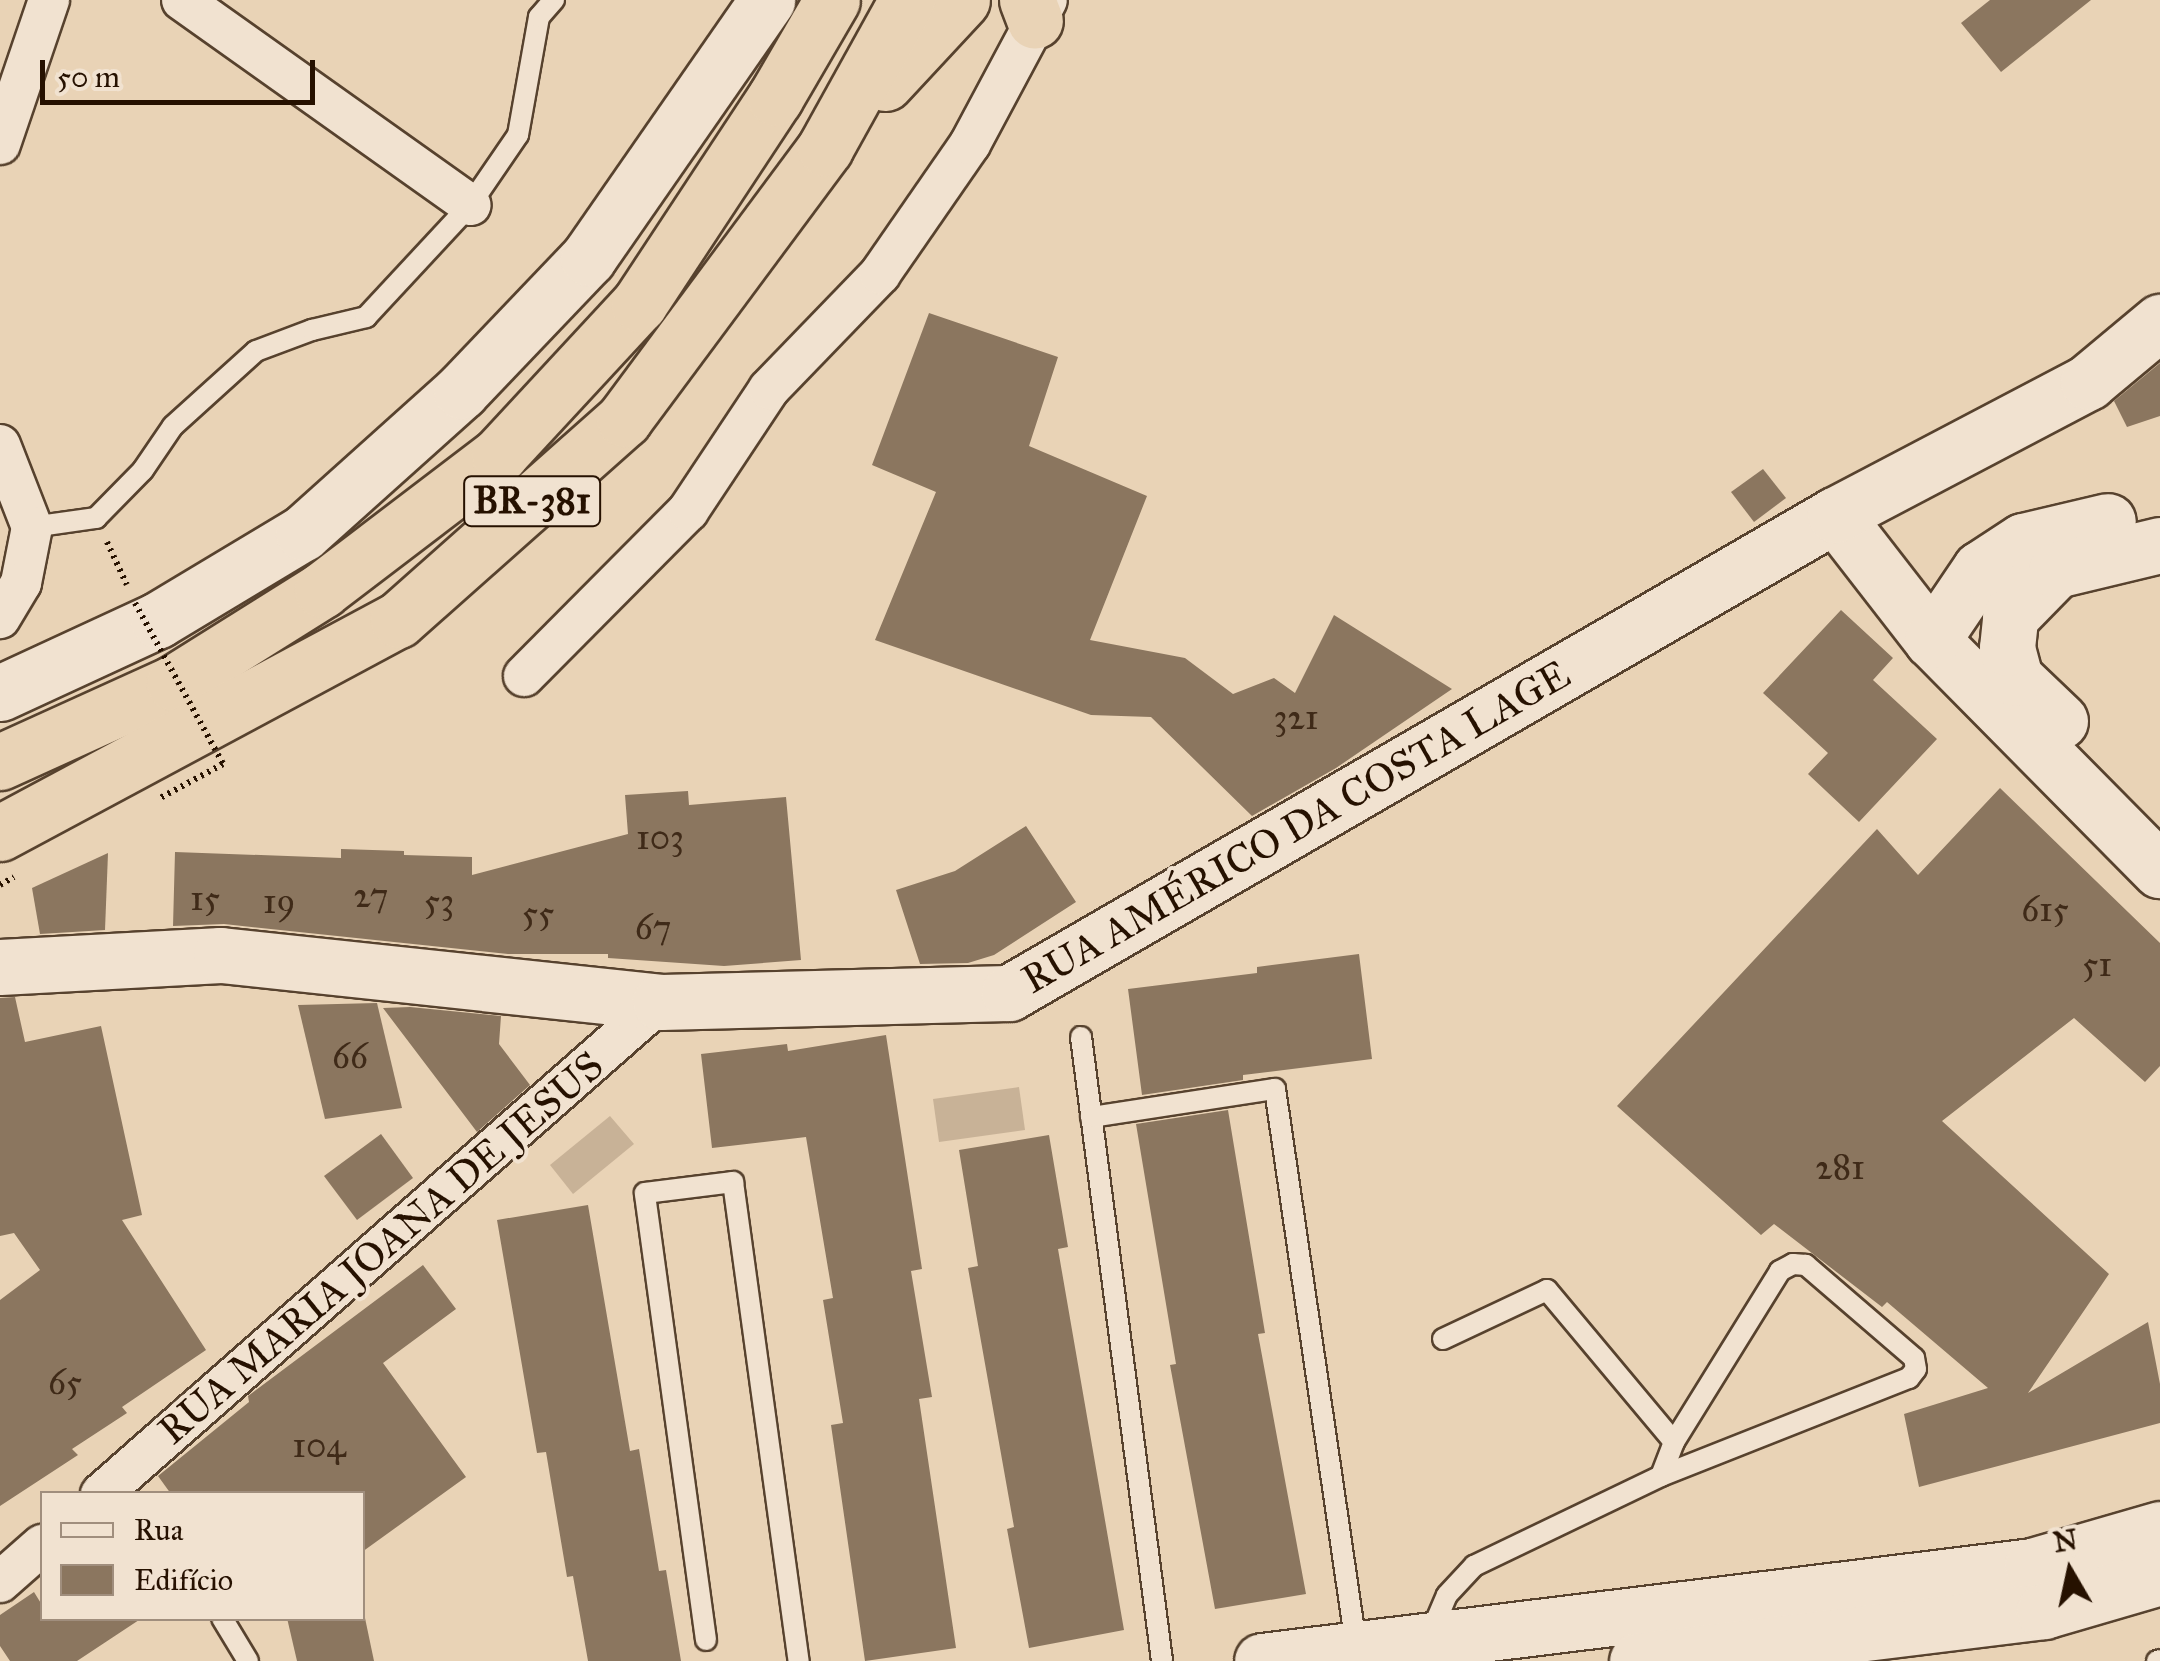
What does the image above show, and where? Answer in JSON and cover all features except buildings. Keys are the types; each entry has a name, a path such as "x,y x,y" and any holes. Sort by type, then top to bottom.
{"highway":[{"name":"BR-381","path":"0,762 174,683 322,590 500,455 639,304 774,98 832,0"},
{"name":"BR-381","path":"825,148 907,0"},
{"name":"BR-381","path":"0,833 398,620 624,419 825,148 962,0"}],"street":[{"path":"0,144 49,0"},
{"path":"182,0 470,206"},
{"name":"BR-381","path":"0,693 158,620 303,534 461,390 588,258 766,0"},
{"path":"524,676 688,511 769,389 880,274 970,144 1036,7"},
{"name":"RUA AMÉRICO DA COSTA LAGE","path":"0,967 221,955 660,1002 1009,992 1835,515 2088,382 2160,322"},
{"path":"0,446 32,527 21,583 0,618"},
{"path":"1932,640 1980,569 2023,541 2160,508"},
{"path":"1835,515 1932,640 2160,870"},
{"path":"2160,546 2056,570 2010,616 2007,648 2015,678 2160,818"},
{"name":"RUA MARIA JOANA DE JESUS","path":"104,1491 660,1002"},
{"path":"1262,1661 1356,1648 1429,1651 2032,1566 2160,1529"},
{"path":"0,1582 40,1547"},
{"path":"1637,1661 2044,1611 2160,1576"}],"lane":[{"path":"32,527 96,518 143,470 173,426 209,389 256,351 366,317 470,206 518,135 539,17 554,0"},
{"path":"1081,1037 1162,1661"},
{"path":"1091,1116 1276,1089 1356,1648"},
{"path":"706,1640 645,1193 733,1182 799,1661"},
{"path":"1429,1651 1448,1595 1474,1566 1662,1476 1909,1378 1916,1369 1914,1358 1806,1265 1793,1264 1780,1271 1674,1442 1662,1476"},
{"path":"1443,1338 1547,1290 1674,1442"},
{"path":"224,1621 248,1661"}],"path":[{"path":"96,518 135,603 223,764 160,798"}],"shaded area":[{"path":"1019,1087 1025,1130 939,1142 933,1099"},
{"path":"610,1116 634,1144 573,1194 550,1165"}]}
